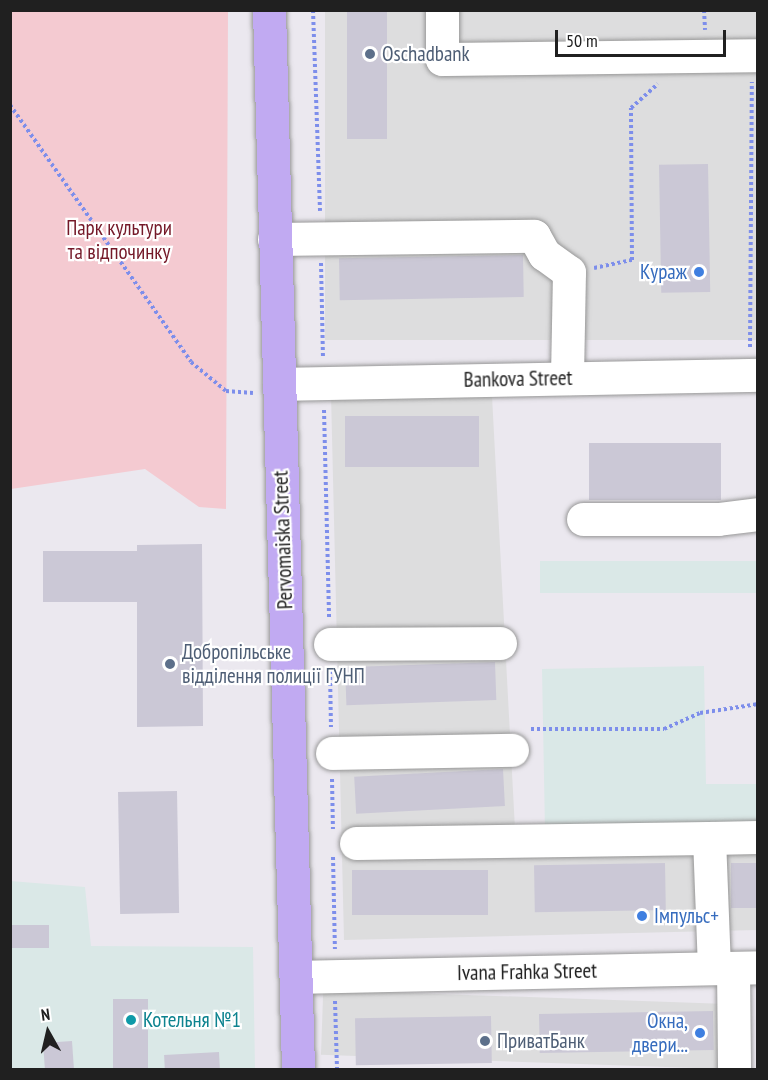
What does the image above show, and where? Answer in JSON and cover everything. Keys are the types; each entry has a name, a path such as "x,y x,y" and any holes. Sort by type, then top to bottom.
{"main road":[{"name":"Pervomaiska Street","path":"269,10 298,1070"}],"street":[{"path":"442,10 442,59 685,60 755,55"},
{"path":"274,239 534,236 544,254 570,272 567,378"},
{"name":"Bankova Street","path":"279,389 323,383 753,375"},
{"path":"583,519 718,519 758,514"},
{"path":"330,644 500,643"},
{"path":"332,753 522,740"},
{"path":"341,841 758,837"},
{"path":"709,838 735,968 734,1070"},
{"name":"Ivana Frahka Street","path":"297,977 735,968"}],"path":[{"path":"313,10 321,239 332,753 341,841 334,977 337,1070"},
{"path":"753,375 755,55"},
{"path":"570,272 632,260 631,108 685,60"},
{"path":"10,105 191,362 226,391 279,389"},
{"path":"522,740 664,729 700,713 758,704"}],"shaded area":[{"path":"325,11 757,11 757,340 325,340"},
{"path":"331,394 492,396 516,848 757,844 757,930 344,940"},
{"path":"540,561 757,561 757,593 540,593"},
{"path":"704,666 706,784 757,784 757,826 545,831 542,669"},
{"path":"10,881 85,887 91,946 253,947 255,1069 11,1069"},
{"path":"323,990 727,1004 725,1069 321,1055"}],"green space":[{"name":"Парк культури та відпочинку","path":"11,10 228,11 226,509 199,507 145,469 11,489"}],"building":[{"path":"347,10 387,10 387,139 347,139"},
{"path":"708,164 710,292 661,293 659,165"},
{"path":"523,255 524,297 340,300 339,258"},
{"path":"345,416 479,416 479,467 345,467"},
{"path":"589,443 721,443 721,500 589,500"},
{"name":"Добропільське відділення полиції ГУНП","path":"202,544 203,726 137,727 137,602 43,602 43,551 137,551 137,545"},
{"path":"495,662 496,700 346,705 345,667"},
{"path":"503,769 505,806 356,814 354,777"},
{"path":"177,791 179,913 120,914 118,792"},
{"path":"665,863 666,910 535,912 534,865"},
{"path":"731,863 758,863 758,908 731,908"},
{"path":"352,870 488,870 488,915 352,915"},
{"path":"10,925 49,925 49,948 10,948"},
{"path":"113,999 148,999 148,1070 113,1070"},
{"path":"713,1011 714,1050 540,1053 539,1014"},
{"path":"491,1016 492,1063 356,1065 355,1018"},
{"path":"72,1041 74,1070 45,1070 43,1043"},
{"path":"219,1052 220,1070 165,1070 164,1055"}],"place":[{"name":"Oschadbank","path":"370,54"},
{"name":"Кураж","path":"699,272"},
{"name":"Добропільське відділення полиції ГУНП","path":"170,664"},
{"name":"Імпульс+","path":"642,916"},
{"name":"Котельня №1","path":"131,1020"},
{"name":"Окна, двери...","path":"700,1033"},
{"name":"ПриватБанк","path":"485,1041"}]}
